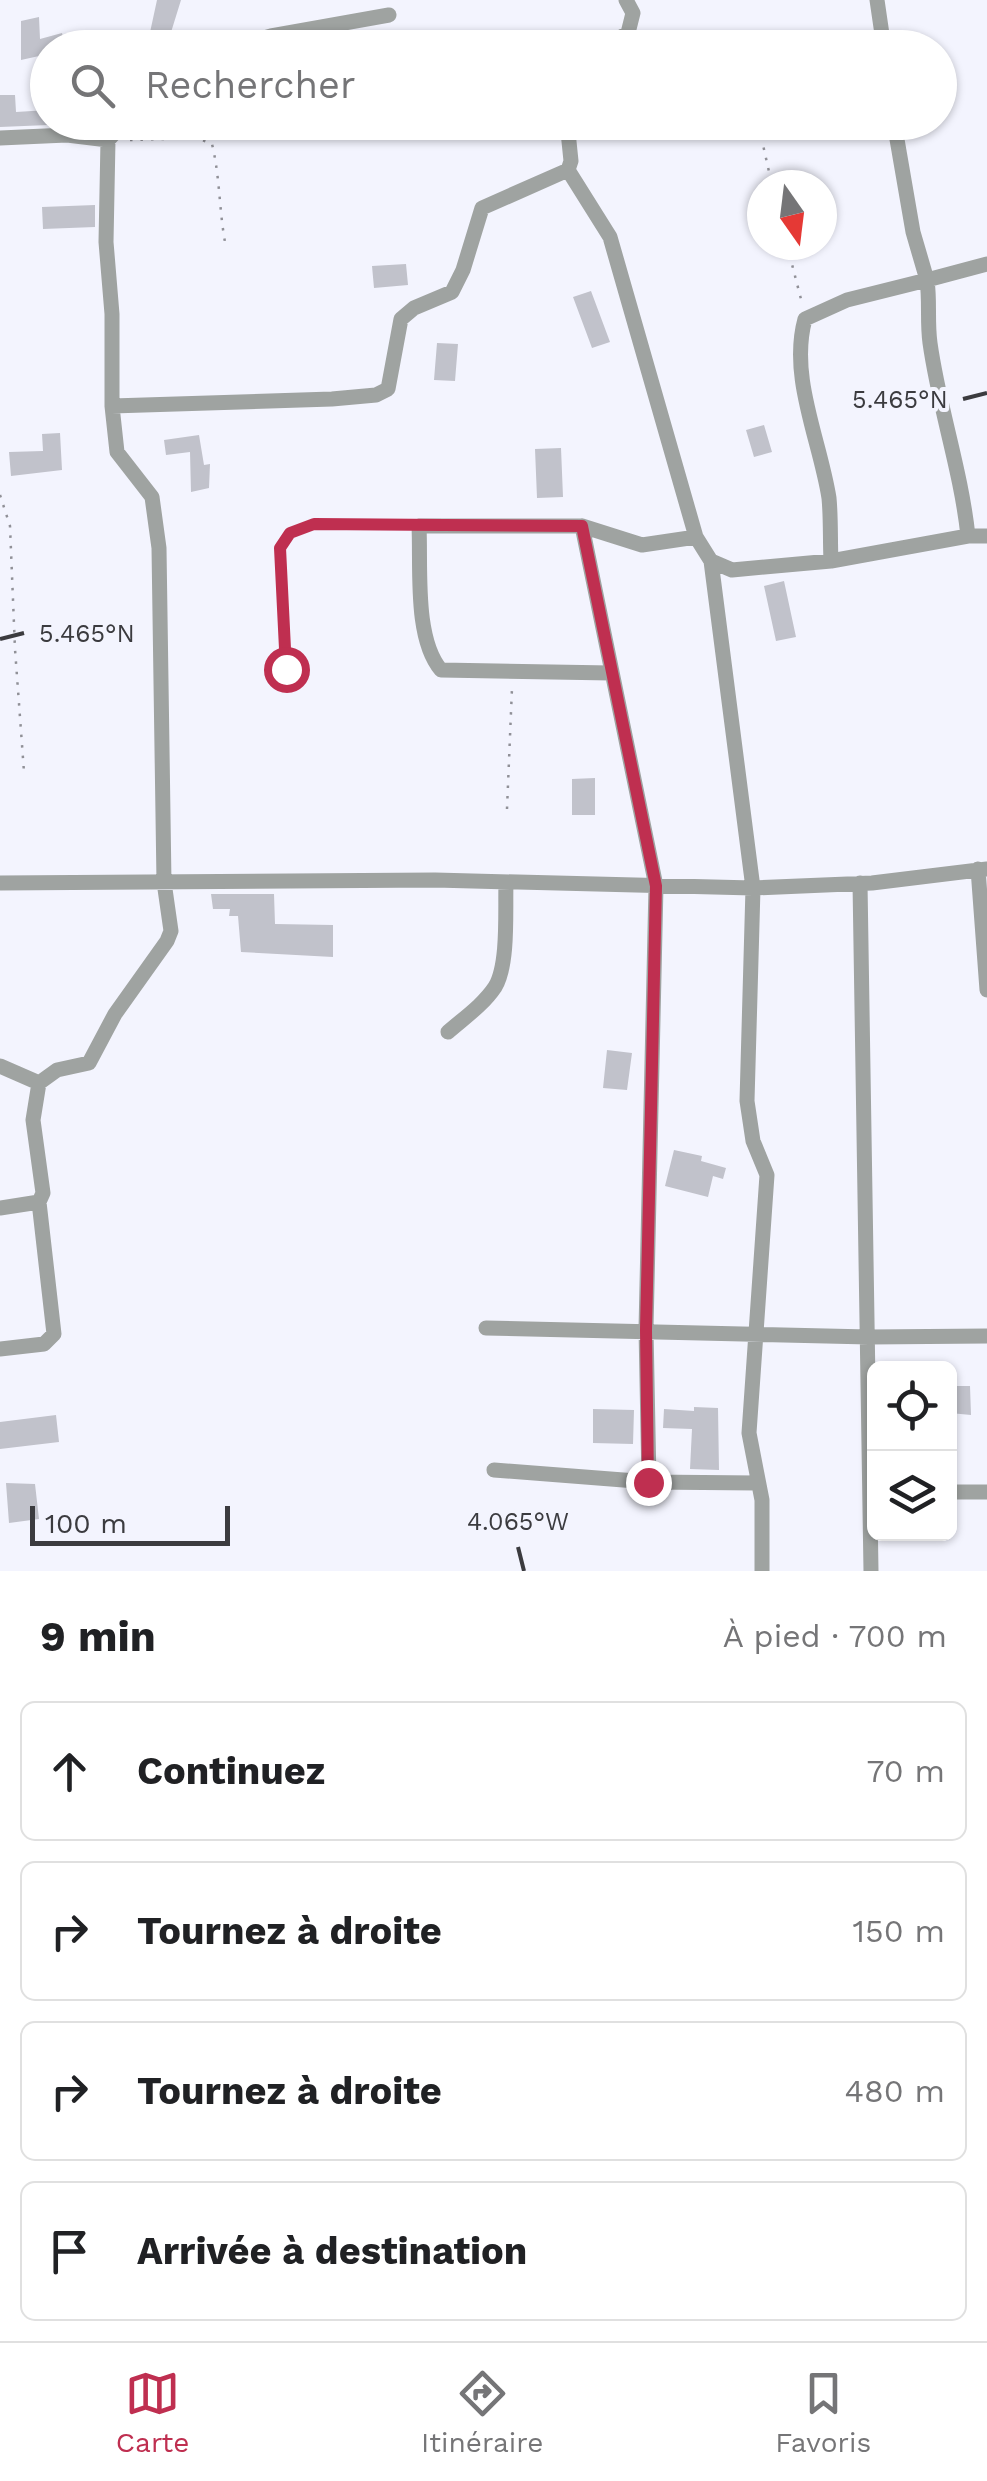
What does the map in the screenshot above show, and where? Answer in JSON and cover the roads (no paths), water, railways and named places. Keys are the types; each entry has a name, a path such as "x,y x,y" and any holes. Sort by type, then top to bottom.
{"street":[{"path":"626,0 633,13 629,30"},
{"path":"877,0 881,30"},
{"path":"304,30 388,15"},
{"path":"0,138 30,137"},
{"path":"0,1349 44,1344 54,1334 33,1120 39,1083 56,1070 88,1063 115,1014 171,931 164,882 159,548 152,497 116,452 106,226 108,140"},
{"path":"568,140 568,170 610,237 696,537 710,562 753,888 747,1102 753,1141 766,1175 749,1434 762,1500 762,1571"},
{"path":"897,140 913,232 927,280 929,339 942,412 964,496 968,536"},
{"path":"112,406 332,398 376,395 388,389 400,319 414,308 452,292 482,208 568,170"},
{"path":"831,561 829,500 802,379 800,336 805,319 848,300 987,264"},
{"path":"611,673 441,670 429,656 424,628 419,526 582,526 642,544 696,537"},
{"path":"582,526 656,886 646,1330 648,1482"},
{"path":"710,562 732,570 831,561 968,536 987,536"},
{"path":"0,882 506,882 753,888 860,883 983,869 987,990"},
{"path":"448,1032 498,983 505,935 506,882"},
{"path":"860,883 871,1451"},
{"path":"0,1066 39,1083"},
{"path":"0,1208 39,1202"},
{"path":"486,1328 987,1336"},
{"path":"494,1470 648,1482 757,1483"},
{"path":"957,1492 987,1492"},
{"path":"870,1571 871,1541"}]}
